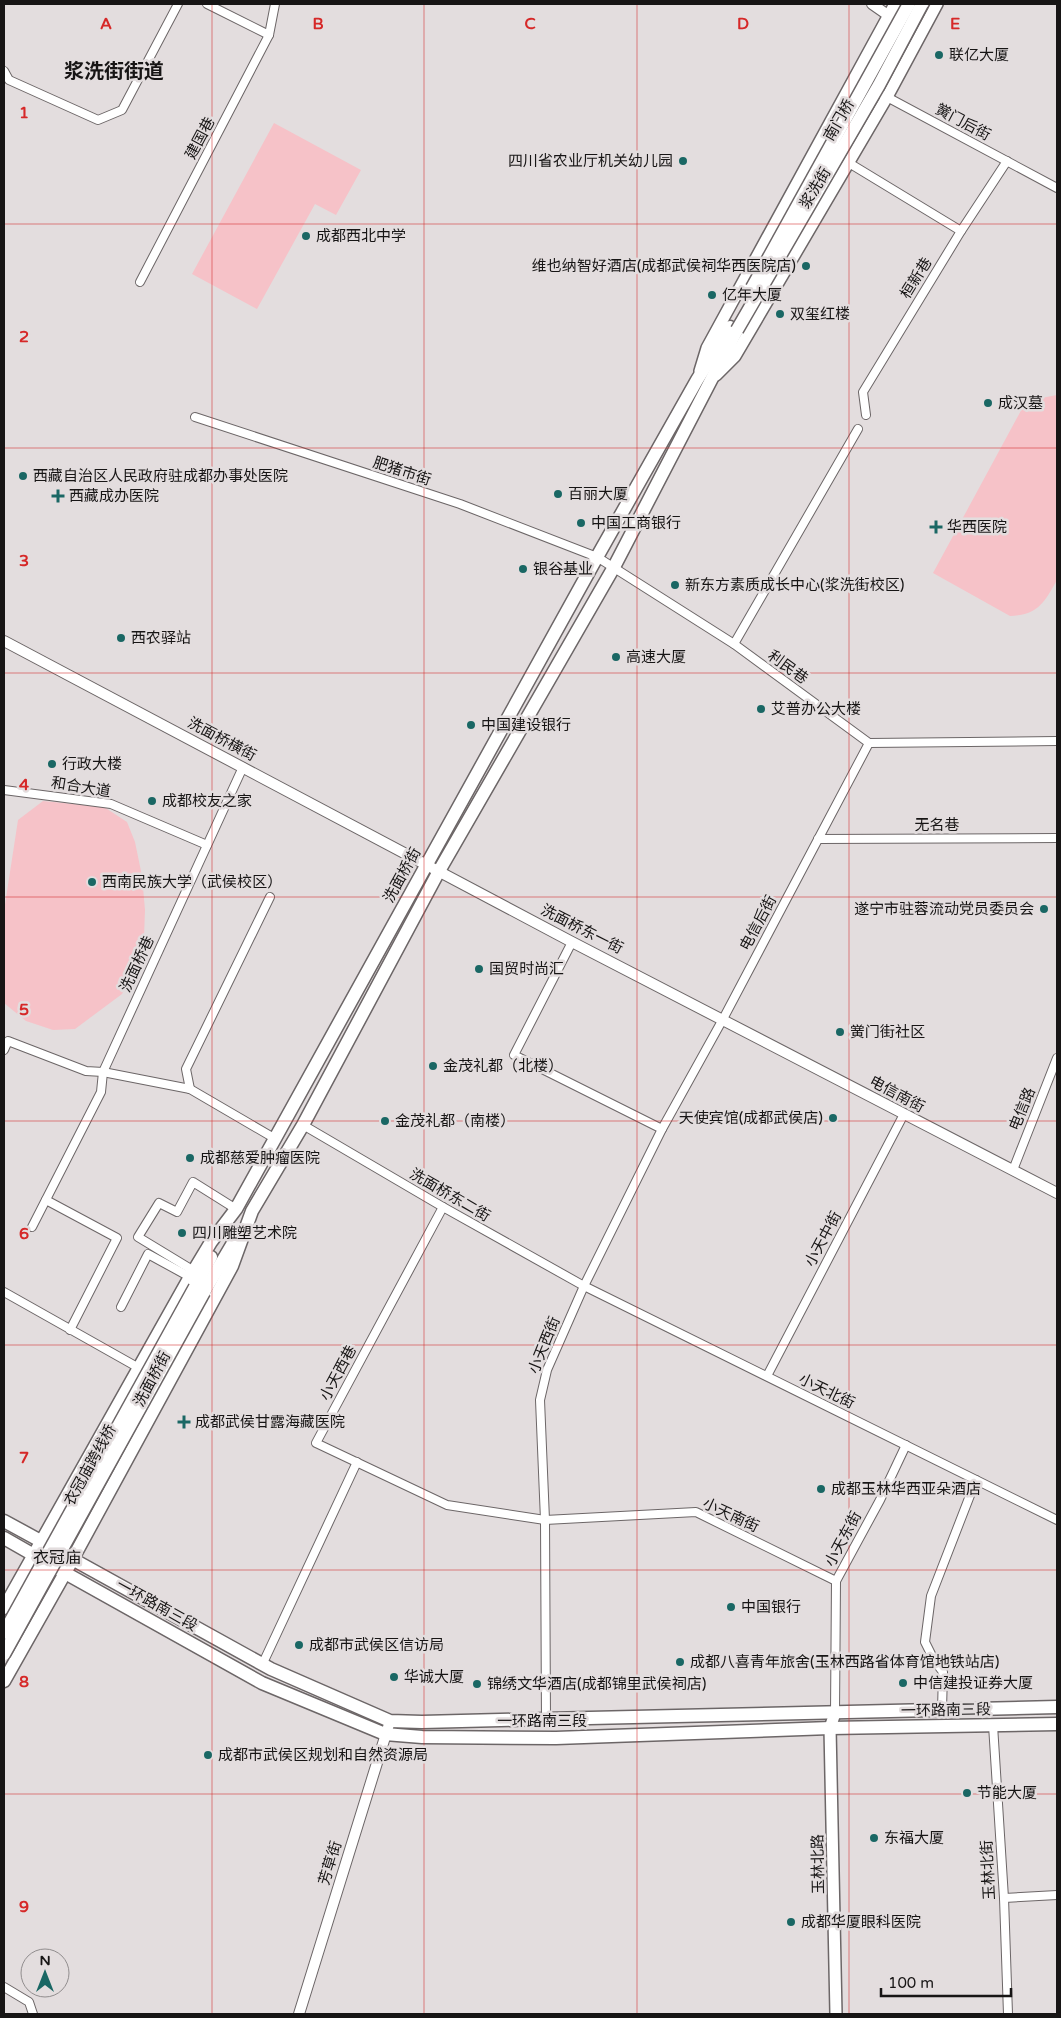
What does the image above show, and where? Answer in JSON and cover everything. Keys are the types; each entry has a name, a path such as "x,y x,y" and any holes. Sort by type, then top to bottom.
{"main road":[{"name":"浆洗街","path":"614,567 704,381 707,348 894,4"},
{"name":"南门桥","path":"733,328 909,4"},
{"name":"南门桥","path":"733,328 879,85 922,4"},
{"name":"浆洗街","path":"704,381 735,356 887,97 937,4"},
{"name":"浆洗街","path":"597,557 704,381 733,328"},
{"name":"洗面桥街","path":"196,1282 597,557"},
{"name":"洗面桥街","path":"4,1608 139,1368 196,1282 252,1211 303,1125 439,872 614,567"},
{"name":"洗面桥街","path":"4,1681 66,1573 232,1266 252,1211"},
{"name":"衣冠庙跨线桥","path":"4,1633 196,1282"},
{"name":"衣冠庙跨线桥","path":"4,1654 196,1282"},
{"name":"一环路南三段","path":"4,1520 270,1669 390,1721 546,1720 1057,1706"},
{"name":"一环路南三段","path":"4,1538 262,1682 385,1734 422,1737 556,1738 830,1728 1057,1724"},
{"path":"948,1710 944,1718 953,1726"},
{"name":"玉林北路","path":"835,1713 830,1728 836,2014"}],"street":[{"path":"4,71 9,80 98,120 122,110 178,4"},
{"path":"206,4 269,35"},
{"name":"建国巷","path":"140,282 269,35 275,4"},
{"path":"872,4 888,16 920,34"},
{"path":"894,4 927,22"},
{"name":"黉门后街","path":"855,78 1057,188"},
{"name":"桓新巷","path":"866,415 863,392 1006,161"},
{"path":"849,163 961,231"},
{"name":"肥猪市街","path":"195,417 460,504 597,557"},
{"path":"734,644 858,429"},
{"name":"利民巷","path":"597,557 734,644 869,743"},
{"name":"洗面桥横街","path":"4,641 427,864"},
{"path":"818,839 869,743 1057,741"},
{"name":"洗面桥巷","path":"32,1227 101,1092 102,1072 243,767"},
{"name":"和合大道","path":"4,790 111,804 206,845"},
{"name":"无名巷","path":"818,839 1057,838"},
{"name":"电信后街","path":"723,1019 818,839"},
{"name":"洗面桥东一街","path":"427,864 572,942 723,1019"},
{"path":"190,1089 186,1069 270,897"},
{"path":"572,942 514,1055 662,1128"},
{"name":"电信南街","path":"723,1019 1057,1193"},
{"name":"小天西街","path":"546,1720 545,1520 540,1400 542,1385 584,1286 662,1128 723,1019"},
{"path":"4,1050 8,1041 86,1072 102,1072 190,1089 274,1138"},
{"name":"电信路","path":"1012,1170 1057,1058"},
{"name":"小天中街","path":"767,1376 904,1114"},
{"name":"洗面桥东二街","path":"303,1125 443,1207 584,1286"},
{"path":"196,1282 138,1237 159,1203 177,1212 193,1182 236,1209"},
{"path":"46,1200 117,1238 70,1330"},
{"name":"小天西巷","path":"443,1207 316,1443 447,1505 545,1520"},
{"path":"121,1307 148,1254 196,1282"},
{"name":"小天北街","path":"584,1286 1055,1519"},
{"path":"4,1292 139,1368"},
{"name":"小天东街","path":"835,1713 836,1582 880,1500 906,1445"},
{"path":"263,1662 357,1462"},
{"path":"948,1710 942,1672 924,1642 931,1596 976,1480"},
{"path":"1055,1519 1057,1510"},
{"name":"小天南街","path":"545,1520 696,1512 836,1582"},
{"name":"芳草街","path":"299,2014 390,1721"},
{"name":"玉林北街","path":"993,1725 1004,1898 1008,2014"},
{"path":"1004,1898 1057,1895"},
{"path":"4,1987 29,2002 32,2014"}],"shaded area":[{"path":"274,123 361,170 336,215 315,204 257,309 192,274"},
{"path":"1057,395 1057,580 1044,601 1034,610 1010,616 933,573 1024,405 1036,399"},
{"path":"43,801 104,807 127,822 135,842 142,876 145,910 144,937 135,968 122,994 75,1029 53,1030 26,1021 4,1003 4,911 18,820"}],"place":[{"name":"联亿大厦","path":"939,55"},
{"name":"四川省农业厅机关幼儿园","path":"683,161"},
{"name":"成都西北中学","path":"306,236"},
{"name":"维也纳智好酒店(成都武侯祠华西医院店)","path":"806,266"},
{"name":"亿年大厦","path":"712,295"},
{"name":"双玺红楼","path":"780,314"},
{"name":"成汉墓","path":"988,403"},
{"name":"西藏自治区人民政府驻成都办事处医院","path":"23,476"},
{"name":"百丽大厦","path":"558,494"},
{"name":"西藏成办医院","path":"58,496"},
{"name":"中国工商银行","path":"581,523"},
{"name":"华西医院","path":"936,527"},
{"name":"银谷基业","path":"523,569"},
{"name":"新东方素质成长中心(浆洗街校区)","path":"675,585"},
{"name":"西农驿站","path":"121,638"},
{"name":"高速大厦","path":"616,657"},
{"name":"艾普办公大楼","path":"761,709"},
{"name":"中国建设银行","path":"471,725"},
{"name":"行政大楼","path":"52,764"},
{"name":"成都校友之家","path":"152,801"},
{"name":"西南民族大学（武侯校区）","path":"92,882"},
{"name":"遂宁市驻蓉流动党员委员会","path":"1044,909"},
{"name":"国贸时尚汇","path":"479,969"},
{"name":"黉门街社区","path":"840,1032"},
{"name":"金茂礼都（北楼）","path":"433,1066"},
{"name":"天使宾馆(成都武侯店)","path":"833,1118"},
{"name":"金茂礼都（南楼）","path":"385,1121"},
{"name":"成都慈爱肿瘤医院","path":"190,1158"},
{"name":"四川雕塑艺术院","path":"182,1233"},
{"name":"成都武侯甘露海藏医院","path":"184,1422"},
{"name":"成都玉林华西亚朵酒店","path":"821,1489"},
{"name":"中国银行","path":"731,1607"},
{"name":"成都市武侯区信访局","path":"299,1645"},
{"name":"成都八喜青年旅舍(玉林西路省体育馆地铁站店)","path":"680,1662"},
{"name":"华诚大厦","path":"394,1677"},
{"name":"中信建投证券大厦","path":"903,1683"},
{"name":"锦绣文华酒店(成都锦里武侯祠店)","path":"477,1684"},
{"name":"成都市武侯区规划和自然资源局","path":"208,1755"},
{"name":"节能大厦","path":"967,1793"},
{"name":"东福大厦","path":"874,1838"},
{"name":"成都华厦眼科医院","path":"791,1922"}],"district":[{"name":"浆洗街街道","path":"114,72"},
{"name":"衣冠庙","path":"57,1558"}]}
